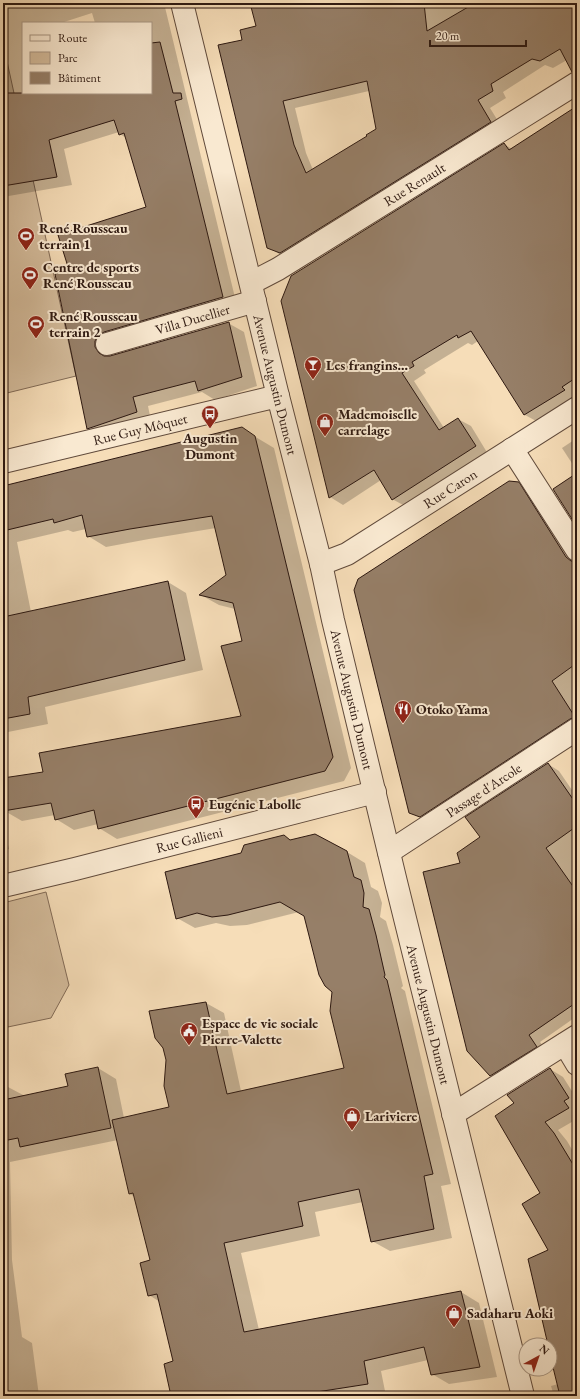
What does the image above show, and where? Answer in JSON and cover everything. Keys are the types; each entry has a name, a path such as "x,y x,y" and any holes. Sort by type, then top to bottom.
{"street":[{"name":"Avenue Augustin Dumont","path":"186,4 278,396 321,564 389,852 523,1396"},
{"name":"Rue Renault","path":"253,292 284,265 577,83"},
{"name":"Villa Ducellier","path":"107,344 253,292"},
{"name":"Rue Guy Môquet","path":"3,462 278,396"},
{"name":"Rue Caron","path":"321,564 347,554 577,408"},
{"path":"512,449 577,550"},
{"name":"Passage d'Arcole","path":"389,852 577,729"},
{"name":"Rue Gallieni","path":"3,886 375,792"},
{"path":"453,1114 571,1040 577,1064"}],"green space":[{"name":"Centre de sports René Rousseau","path":"3,43 76,376 3,394"},
{"path":"46,892 69,985 51,1018 3,1028 3,903"}],"building":[{"path":"250,3 424,3 427,31 475,3 577,3 577,71 572,72 560,49 540,61 532,59 491,84 493,91 478,100 491,122 280,253 267,248 218,45 242,40 240,30 256,26","holes":["367,81 376,129 306,173 294,145 283,101"]},
{"path":"160,42 173,93 181,93 182,99 175,101 223,297 104,332 98,336 95,341 95,347 99,353 104,356 110,356 229,322 242,377 198,391 195,381 133,397 137,412 87,429 55,274 69,270 58,235 146,207 124,133 119,135 114,120 49,140 57,177 3,186 3,93 152,94 152,43"},
{"path":"577,106 577,377 562,387 565,390 524,415 471,331 458,338 457,335 412,362 414,366 402,373 439,430 458,418 476,446 392,500 374,470 329,498 281,301 291,276 504,143 509,150"},
{"path":"242,427 255,436 333,757 325,771 98,829 94,810 55,820 51,803 3,811 3,778 43,772 39,753 241,716 221,646 242,641 233,603 199,595 226,575 212,516 87,537 82,515 54,523 53,519 3,531 3,486"},
{"path":"577,473 577,527 553,489"},
{"path":"509,481 519,482 566,557 571,561 577,562 577,663 552,681 575,717 420,817 409,813 354,590 358,579"},
{"path":"168,581 185,660 28,697 30,714 3,719 3,617"},
{"path":"548,763 577,805 577,826 546,848 577,892 577,1002 529,1035 537,1047 490,1076 467,1051 423,872 460,863 457,853 480,837 465,817"},
{"path":"315,834 347,851 354,877 361,880 364,893 363,907 369,909 376,935 385,975 384,977 387,980 433,1174 424,1176 434,1229 371,1242 359,1189 298,1202 303,1226 224,1243 244,1332 461,1291 480,1367 431,1375 424,1347 364,1361 368,1384 291,1396 171,1396 164,1364 173,1361 157,1294 148,1296 140,1263 150,1260 133,1193 129,1194 112,1120 169,1107 164,1086 166,1060 163,1048 155,1038 149,1011 206,1002 227,1094 344,1068 330,1011 332,992 325,986 319,975 304,916 280,902 228,915 212,917 197,913 176,919 165,872 241,853 244,845 284,835 290,840"},
{"path":"98,1067 111,1128 20,1147 18,1138 3,1141 3,1100 68,1086 65,1074"},
{"path":"550,1068 569,1098 564,1101 569,1108 545,1122 554,1133 577,1171 577,1396 560,1396 555,1377 558,1377 558,1337 546,1337 528,1259 548,1250 522,1204 540,1193 495,1116 514,1103 507,1095"}],"place":[{"name":"René Rousseau terrain 1","path":"26,251"},
{"name":"Centre de sports René Rousseau","path":"30,290"},
{"name":"René Rousseau terrain 2","path":"36,339"},
{"name":"Les frangins...","path":"313,380"},
{"name":"Augustin Dumont","path":"210,429"},
{"name":"Mademoiselle carrelage","path":"325,437"},
{"name":"Otoko Yama","path":"403,724"},
{"name":"Eugénie Labolle","path":"196,819"},
{"name":"Espace de vie sociale Pierre-Valette","path":"189,1046"},
{"name":"Lariviere","path":"352,1131"},
{"name":"Sadaharu Aoki","path":"454,1328"}]}
